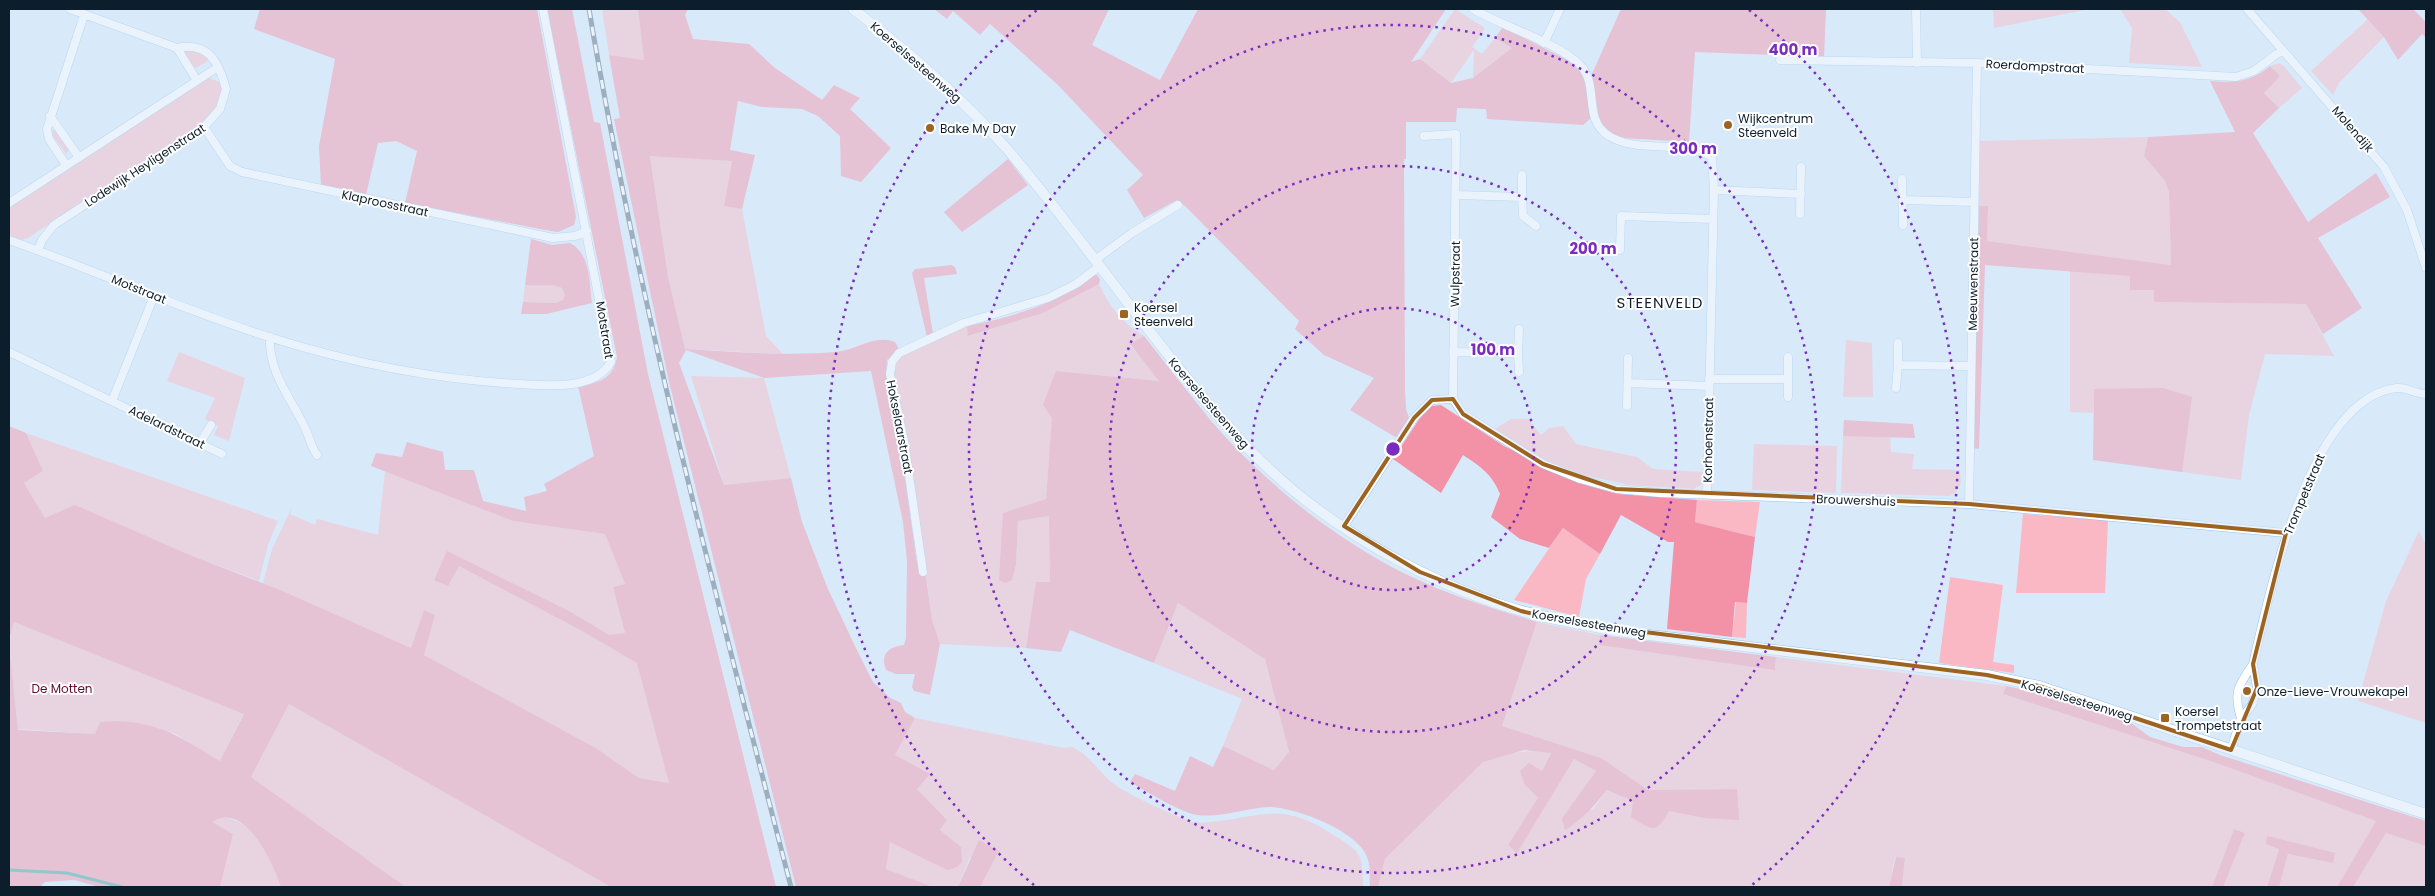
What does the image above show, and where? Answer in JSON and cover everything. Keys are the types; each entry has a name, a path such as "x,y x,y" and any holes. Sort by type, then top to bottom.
{"street":[{"name":"Lodewijk Heyligenstraat","path":"38,250 42,240 54,226 204,127 220,109 226,89 218,66 212,56 202,48 190,45 177,48 70,9"},
{"name":"Motstraat","path":"9,240 154,296 270,337 359,361 469,379 546,385 597,378 607,370 611,362 543,9"},
{"name":"Koerselsesteenweg","path":"853,9 918,61 966,105 1006,148 1207,404 1231,431 1296,492 1344,526 1420,572 1521,611 1616,630 1987,674 2039,686 2426,814"},
{"path":"1473,9 1544,43 1560,9"},
{"path":"1916,9 1917,63"},
{"name":"Molendijk","path":"2247,9 2384,167 2407,210 2426,263"},
{"path":"66,165 47,133 50,116 84,15"},
{"name":"Korhoenstraat","path":"1544,43 1570,56 1587,74 1590,81 1594,118 1603,132 1629,143 1691,149 1712,156 1714,190 1707,494"},
{"path":"177,48 196,79"},
{"name":"Roerdompstraat","path":"1780,60 1978,63 2236,77 2254,71 2282,50"},
{"name":"Meeuwenstraat","path":"1969,504 1978,63"},
{"path":"9,203 218,66"},
{"path":"50,116 78,156"},
{"name":"Klaproosstraat","path":"204,127 230,166 242,172 553,238 574,236 587,231"},
{"name":"Wulpstraat","path":"1424,136 1456,134 1453,399"},
{"path":"1800,214 1801,167"},
{"path":"1522,175 1523,216 1536,226"},
{"path":"1902,179 1903,224"},
{"path":"1714,190 1801,194"},
{"path":"1456,195 1522,197"},
{"path":"1903,200 1974,202"},
{"path":"1097,263 1132,233 1178,205"},
{"path":"1620,250 1622,216 1713,219"},
{"name":"Hokselaarstraat","path":"923,572 904,441 890,374 892,362 900,353 964,324 1048,298 1076,284 1097,263"},
{"path":"112,401 154,296"},
{"path":"1519,329 1519,372"},
{"path":"270,337 269,351 273,364 317,455"},
{"path":"1896,388 1898,343"},
{"name":"Adelardstraat","path":"9,352 222,454"},
{"path":"1453,352 1518,353"},
{"path":"1788,357 1788,397"},
{"path":"1628,358 1628,406"},
{"path":"1898,365 1971,366"},
{"name":"Korhoenstraat","path":"1629,383 1709,383 1787,379"},
{"name":"Trompetstraat","path":"2241,718 2236,701 2240,683 2253,664 2286,533 2323,449 2349,414 2373,397 2396,388 2426,394"},
{"path":"1344,526 1414,418 1432,400 1453,399"},
{"name":"Brouwershuis","path":"1453,399 1463,414 1543,464 1580,479 1616,489 1659,494 1707,494 1969,504 2286,533"},
{"path":"200,443 212,425"},
{"name":"Trompetstraat","path":"2231,750 2241,718 2252,704 2257,688 2253,664"}],"highlighted area":[{"path":"1453,399 1463,414 1543,464 1616,489 1969,504 2286,533 2253,664 2257,688 2231,750 2039,686 1987,675 1573,623 1521,611 1420,572 1344,526 1414,418 1432,400"}],"green space":[{"path":"602,9 638,9 644,60 609,55"},
{"path":"1455,9 1485,28 1472,47 1482,54 1495,38 1512,48 1473,78 1474,50 1451,83 1420,59"},
{"path":"1993,9 2085,9 2085,10 1994,28"},
{"path":"2120,9 2165,9 2180,22 2202,67 2129,63 2132,28"},
{"path":"2368,19 2384,37 2339,83 2333,95 2311,71"},
{"path":"186,50 193,50 206,55 208,61 195,68 185,54"},
{"path":"2279,63 2284,66 2302,88 2279,108 2264,93 2279,76 2270,66"},
{"path":"207,77 219,82 222,93 219,103 206,121 28,238 21,240 9,236 9,207"},
{"path":"53,130 56,131 69,150 66,154 51,133"},
{"path":"2148,137 2144,156 2165,181 2169,192 2171,265 1987,241 1988,206 1979,206 1980,141"},
{"path":"650,155 732,161 724,206 742,209 766,336 783,354 685,349 668,277"},
{"path":"2070,270 2130,276 2154,290 2155,302 2306,304 2334,356 2265,354 2249,415 2241,480 2182,472 2191,397 2095,389 2093,413 2070,412"},
{"path":"1099,284 1117,314 1144,336 1130,345 1160,381 1056,371 1046,499 1003,513 1012,580 1016,565 1018,521 1049,516 1050,582 1036,583 1026,648 940,644 932,620 919,522 894,374 896,364 902,356 967,326 969,336 1043,313"},
{"path":"525,285 553,285 562,288 565,295 563,300 556,303 523,302"},
{"path":"1846,340 1872,343 1873,397 1843,397"},
{"path":"179,352 245,378 229,441 214,435 218,426 205,419 215,398 167,381"},
{"path":"691,376 764,378 791,478 724,485"},
{"path":"1511,419 1528,419 1541,435 1549,428 1563,426 1576,444 1637,457 1653,469 1703,472 1703,484 1693,489 1629,485 1584,475 1543,459 1495,429"},
{"path":"26,433 278,521 268,545 259,581 185,553 45,518 24,483 43,471"},
{"path":"1843,436 1890,436 1891,452 1914,454 1912,469 1960,470 1959,488 1950,496 1841,493"},
{"path":"1754,444 1837,446 1836,493 1752,490"},
{"path":"385,471 513,521 605,534 625,584 613,587 625,633 609,635 571,612 448,552 434,579 459,566 638,663 669,783 639,778 596,748 424,655 435,615 424,610 411,648 263,583 272,549 292,507 290,514 315,525 317,519 378,535"},
{"path":"1697,500 1760,502 1755,537 1695,522"},
{"path":"2023,514 2108,520 2105,593 2016,593"},
{"path":"1563,528 1600,554 1586,579 1579,617 1514,600"},
{"path":"2419,531 2426,545 2426,723 2358,701 2386,601"},
{"path":"1950,577 2003,585 1993,662 2014,665 2014,673 1939,663"},
{"path":"1736,602 1747,603 1746,638 1732,637"},
{"path":"1178,603 1265,659 1289,752 1274,770 1223,746 1242,699 1154,663"},
{"name":"De Motten","path":"14,622 244,713 220,761 174,733 95,734 18,729 9,643"},
{"path":"1537,622 1600,635 1599,645 1775,669 1776,657 2006,686 2003,694 2215,762 2376,821 2337,887 2279,887 2288,854 2332,863 2268,836 2266,844 2279,848 2267,887 2223,887 2245,833 2234,829 2212,887 1902,887 1905,858 1895,857 1889,887 1378,887 1385,859 1483,762 1500,756 1532,751 1551,752 1542,771 1525,785 1538,798 1508,845 1517,853 1574,759 1596,771 1562,818 1593,809 1607,790 1633,801 1705,818 1737,789 1648,790 1601,758 1502,726"},
{"path":"289,704 611,887 406,887 251,777"},
{"path":"915,718 1064,748 1072,747 1088,758 1118,787 1150,804 1193,822 1201,823 1270,814 1281,814 1304,819 1332,834 1355,850 1361,860 1363,887 980,887 999,851 970,857 958,887 933,887 886,869 889,841 947,870 961,847 940,830 947,820 917,789 929,774 895,755"},
{"path":"219,817 232,819 252,832 266,852 281,887 220,887 233,834 211,822"},
{"path":"2386,833 2426,846 2426,887 2353,887"}],"shaded area":[{"path":"260,9 537,9 576,217 574,225 558,232 405,203 417,151 396,141 378,143 366,195 321,185 319,146 335,59 254,29"},
{"path":"547,9 572,9 594,122 600,123 648,374 776,887 611,887 289,704 251,777 406,887 281,887 256,837 236,820 224,817 212,822 233,834 220,887 100,887 74,880 45,882 40,887 9,887 9,643 18,730 95,734 100,722 134,722 178,736 220,761 244,714 14,622 9,641 9,426 26,433 43,471 24,483 45,518 75,505 185,553 280,590 411,648 424,610 435,615 424,655 596,748 639,778 669,783 637,663 582,631 459,566 448,586 434,580 447,551 571,612 609,635 625,633 613,587 625,584 605,534 513,521 371,466 376,453 402,457 407,442 443,452 445,470 474,470 483,501 526,511 524,497 547,491 544,484 594,456 578,386 604,379 612,371 617,357"},
{"path":"638,9 688,9 685,15 693,39 749,44 775,68 822,100 834,85 860,98 850,109 891,148 861,182 841,176 840,136 818,116 802,109 762,107 738,101 730,150 755,155 742,209 724,206 732,161 650,156 668,277 685,349 798,354 844,351 873,341 887,340 895,342 899,349 887,360 886,375 900,443 917,563 924,563 932,620 940,644 930,695 914,691 912,687 915,674 896,674 886,670 884,664 887,652 904,645 906,638 907,561 903,522 871,371 764,378 686,350 679,363 724,485 791,478 802,522 828,589 873,682 890,698 901,703 905,712 915,718 895,755 930,774 917,789 947,820 940,830 961,847 962,862 957,867 947,870 890,842 886,869 933,887 796,887 669,382 614,119 620,118 609,55 644,60"},
{"path":"934,9 1109,9 1092,45 1160,80 1198,9 1446,9 1411,62 1420,59 1451,83 1473,78 1512,48 1495,38 1503,27 1575,64 1586,81 1591,118 1583,125 1487,119 1486,109 1457,108 1456,122 1406,122 1406,159 1404,159 1405,390 1406,409 1409,418 1397,438 1350,410 1374,378 1324,355 1295,329 1299,321 1186,207 1177,200 1144,218 1127,190 1143,175 1058,85 990,24 980,35 953,11 947,19"},
{"path":"1621,9 1826,9 1824,57 1695,52 1689,142 1624,138 1613,135 1601,124 1592,74"},
{"path":"2358,9 2413,9 2426,22 2426,38 2422,34 2398,60 2384,37"},
{"path":"2270,66 2280,76 2264,93 2279,108 2253,133 2308,222 2376,173 2390,197 2318,238 2362,308 2323,334 2306,304 2154,302 2154,290 2130,290 2130,276 1985,265 1979,449 1973,448 1979,206 1988,206 1987,241 2171,265 2169,192 2165,181 2144,156 2148,137 2235,132 2210,81 2227,82 2242,80 2256,75"},
{"path":"1008,159 1028,185 962,232 944,212"},
{"path":"531,239 552,245 570,243 577,248 582,254 588,269 592,303 546,314 521,314 523,302 556,303 563,300 565,295 562,288 553,285 525,285"},
{"path":"951,265 955,267 957,274 924,278 933,334 927,337 912,273 915,269"},
{"path":"1097,275 1100,279 1099,284 1043,313 968,336 967,326 1017,314 1050,302"},
{"path":"1144,336 1212,422 1233,445 1279,489 1331,529 1357,547 1427,584 1474,602 1537,622 1502,726 1601,758 1648,790 1737,789 1739,820 1705,818 1669,811 1661,824 1653,828 1631,817 1633,801 1607,790 1588,812 1565,830 1562,818 1596,771 1574,759 1517,853 1508,845 1538,798 1525,785 1520,771 1529,763 1542,771 1551,753 1524,750 1483,762 1385,859 1378,887 1370,887 1368,861 1361,847 1352,838 1324,822 1294,811 1269,807 1225,814 1198,815 1173,806 1130,782 1135,774 1175,791 1190,756 1213,767 1223,746 1274,770 1289,752 1265,659 1178,603 1154,663 1070,630 1061,652 1026,648 1036,582 1050,582 1049,516 1018,521 1016,565 1012,580 1005,583 999,580 1003,513 1046,499 1052,418 1043,405 1056,371 1159,381 1130,344"},
{"path":"2163,388 2192,397 2182,472 2093,460 2094,389"},
{"path":"1441,405 1504,446 1578,483 1618,494 1697,500 1695,522 1755,537 1747,603 1735,602 1732,637 1667,629 1674,542 1668,542 1621,515 1600,554 1563,528 1549,548 1520,539 1491,517 1500,494 1497,487 1485,472 1463,455 1441,493 1393,459 1424,412 1432,406"},
{"path":"1844,420 1913,424 1915,438 1843,436"},
{"path":"1600,635 1776,657 1775,670 1599,645"},
{"path":"2006,686 2035,692 2131,723 2150,737 2183,747 2202,747 2220,755 2426,821 2426,846 2386,833 2353,887 2337,887 2376,821 2214,762 2003,694"},
{"path":"2234,829 2245,833 2223,887 2212,887"},
{"path":"2267,836 2335,853 2333,863 2288,854 2279,887 2267,887 2279,849 2266,844"},
{"path":"979,840 999,851 980,887 958,887"},
{"path":"1896,857 1905,858 1902,887 1889,887"}],"waterway":[{"path":"9,870 67,873 122,887"}],"railway":[{"path":"589,9 631,231 655,341 707,560 791,887"}],"place":[{"name":"Wijkcentrum Steenveld","path":"1728,125"},
{"name":"Bake My Day","path":"930,128"},
{"name":"Koersel Steenveld","path":"1124,314"},
{"name":"Onze-Lieve-Vrouwekapel","path":"2247,691"},
{"name":"Koersel Trompetstraat","path":"2165,718"}],"district":[{"name":"STEENVELD","path":"1660,302"}]}
